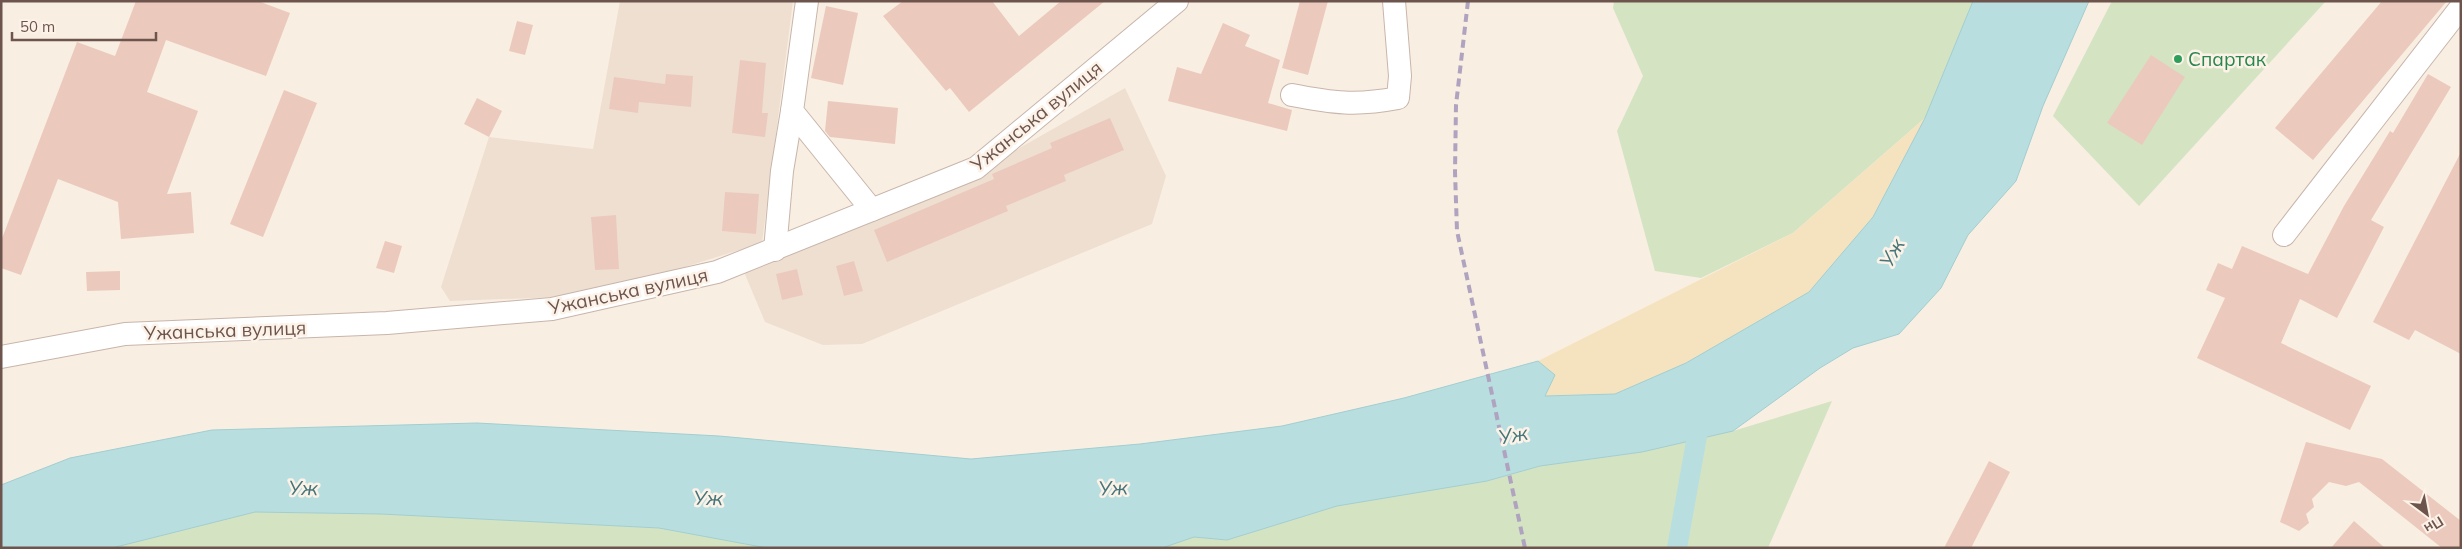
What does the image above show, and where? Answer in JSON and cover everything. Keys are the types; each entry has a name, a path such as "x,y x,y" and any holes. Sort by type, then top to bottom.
{"street":[{"path":"775,250 782,171 807,1"},
{"name":"Ужанська вулиця","path":"1,357 125,334 387,323 552,309 716,272 976,168 1177,1"},
{"path":"1292,94 1337,104 1371,103 1398,98 1400,76 1394,1"},
{"path":"2284,235 2461,7"},
{"path":"792,111 872,210"}],"shaded area":[{"path":"620,1 793,1 762,243 675,270 560,297 450,301 441,287 489,137 593,149"},
{"path":"1125,88 1166,176 1152,224 862,344 823,345 765,322 744,272 979,171"}],"green space":[{"path":"1614,1 1973,1 1925,118 1793,233 1701,278 1655,271 1617,131 1643,76 1613,8"},
{"name":"Спартак","path":"2112,1 2326,1 2139,206 2053,116"},
{"path":"1832,401 1768,548 1162,548 1194,537 1227,540 1337,506 1487,481 1540,466 1642,452 1733,431"},
{"path":"255,512 381,514 659,528 767,548 112,548"}],"sand":[{"path":"1925,118 1873,217 1809,292 1686,363 1615,394 1545,396 1555,375 1538,361 1793,233"}],"water":[{"name":"Уж","path":"1973,1 2089,1 2043,106 2016,181 1968,235 1941,288 1899,334 1853,348 1820,368 1733,431 1642,452 1540,466 1487,481 1337,506 1227,540 1194,537 1162,548 767,548 659,528 381,514 255,512 112,548 1,548 1,485 70,458 212,430 477,423 719,436 971,459 1140,444 1282,426 1404,398 1538,361 1555,375 1545,396 1615,394 1686,363 1809,292 1873,217 1925,118"}],"building":[{"path":"136,1 258,1 290,13 266,76 166,40 147,92 198,111 167,194 191,192 194,233 121,239 118,202 58,179 21,275 1,268 1,241 77,42 115,56"},
{"path":"903,1 992,1 1019,36 1061,1 1105,1 969,112 950,88 946,91 883,16"},
{"path":"1300,1 1328,1 1308,75 1282,68"},
{"path":"2382,1 2447,1 2313,160 2275,128"},
{"path":"826,6 858,13 843,85 811,78"},
{"path":"517,21 533,25 525,55 509,51"},
{"path":"1223,23 1250,35 1245,46 1280,60 1268,103 1292,110 1287,131 1168,101 1177,67 1201,74"},
{"path":"2151,55 2185,77 2142,145 2107,123"},
{"path":"740,60 766,63 762,113 768,113 765,137 732,133"},
{"path":"666,74 693,76 691,107 639,102 638,113 609,109 614,77 665,84"},
{"path":"2428,74 2451,87 2371,220 2384,227 2337,318 2300,299 2281,343 2371,386 2350,430 2197,358 2225,298 2206,290 2218,263 2232,269 2242,246 2308,274 2344,206 2390,131 2393,133"},
{"path":"284,90 317,103 263,237 230,224"},
{"path":"477,98 502,111 489,137 464,124"},
{"path":"828,101 898,108 895,144 830,137 825,131"},
{"path":"1110,118 1124,150 1064,175 1066,181 1006,206 1008,211 887,262 874,230 994,179 992,174 1052,148 1050,143"},
{"path":"2461,152 2461,354 2415,330 2409,340 2373,322"},
{"path":"725,192 759,194 756,234 722,231"},
{"path":"616,215 619,269 595,270 591,217"},
{"path":"385,241 402,246 394,273 376,268"},
{"path":"854,261 863,291 844,296 836,266"},
{"path":"797,269 803,295 782,300 776,274"},
{"path":"120,271 120,290 87,291 86,272"},
{"path":"2306,442 2382,459 2461,521 2461,548 2442,548 2359,482 2346,486 2329,482 2312,499 2314,507 2306,514 2309,523 2299,531 2280,522"},
{"path":"1989,461 2010,472 1971,548 1944,548"},
{"path":"2354,521 2385,548 2331,548"}],"waterway":[{"path":"1677,548 1701,414"}],"railway":[{"path":"1468,1 1456,105 1455,172 1457,231 1525,548"}],"place":[{"name":"Спартак","path":"2178,59"}]}
